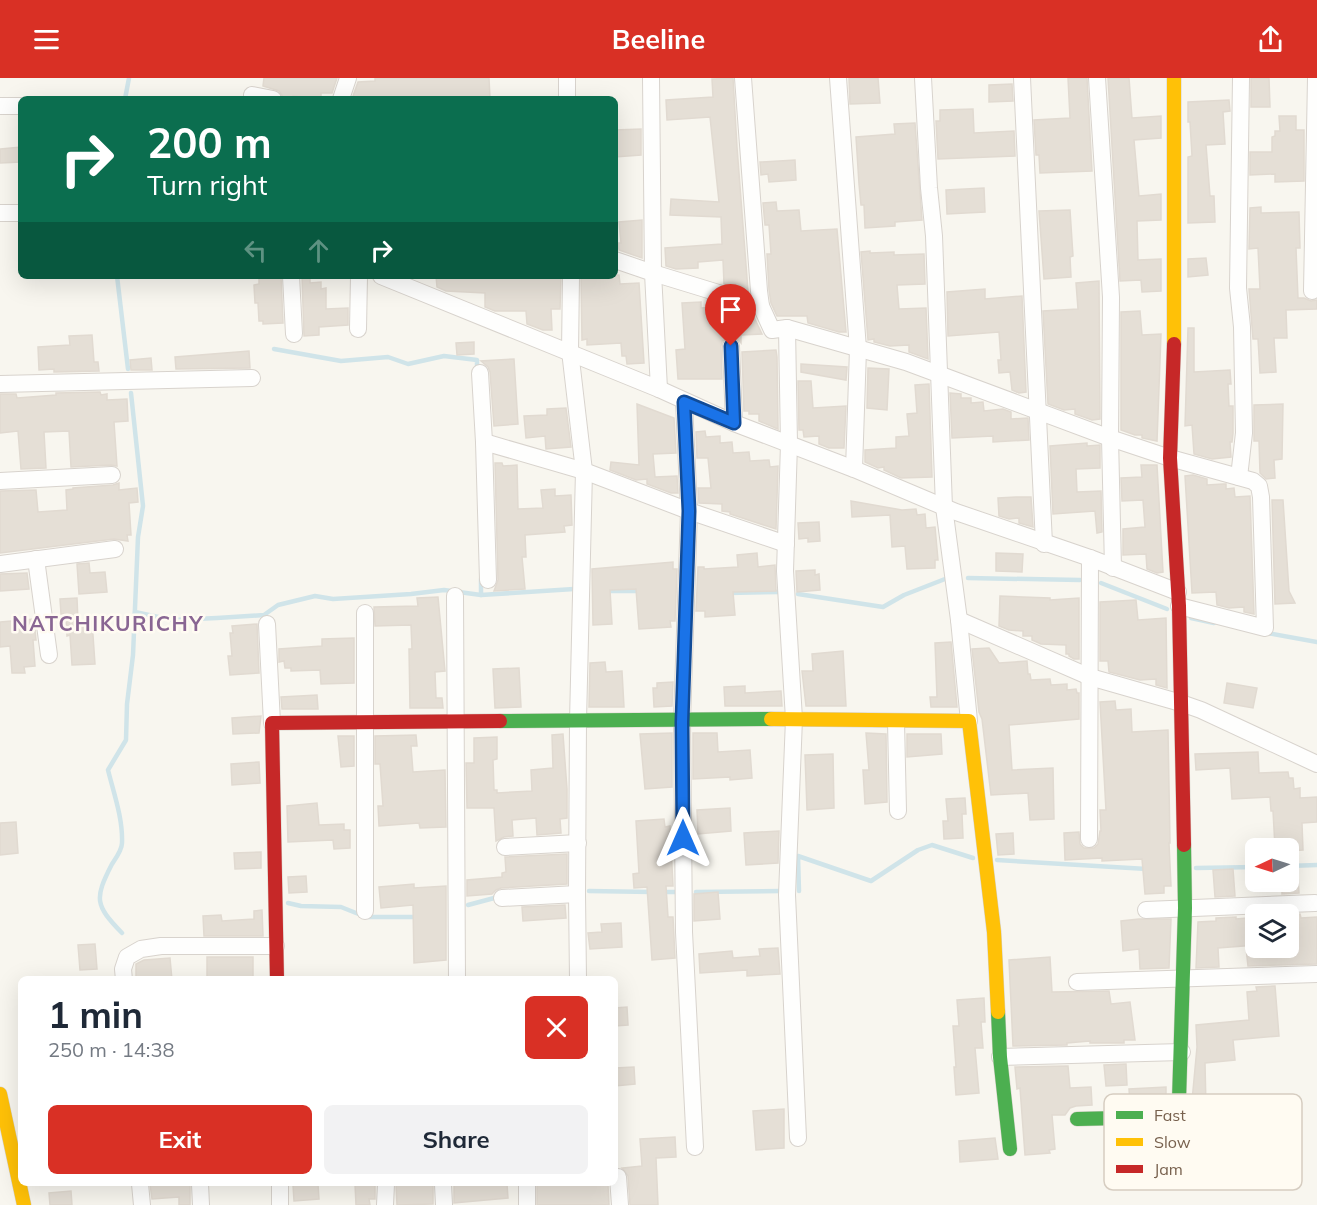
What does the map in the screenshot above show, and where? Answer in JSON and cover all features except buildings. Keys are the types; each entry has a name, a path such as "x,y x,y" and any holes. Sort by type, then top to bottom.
{"street":[{"path":"252,96 253,78"},
{"path":"342,96 348,78"},
{"path":"567,78 567,96"},
{"path":"651,78 653,273 659,389"},
{"path":"406,280 491,321 570,351 734,423 854,469 944,507 1044,544 1090,558 1178,599 1265,628 1261,497 1259,486 1253,481 1170,458 1110,438 906,362 787,328 772,330 761,306 744,78"},
{"path":"838,78 858,349 854,469"},
{"path":"923,78 928,188 934,236 944,507 994,932 1000,1057 1010,1149"},
{"path":"1022,78 1044,544"},
{"path":"1097,78 1111,297 1110,438 1113,568"},
{"path":"1174,78 1174,325 1170,458 1178,599 1185,908 1179,1094"},
{"path":"1239,477 1244,433 1242,336 1238,288 1241,78"},
{"path":"1312,291 1316,78"},
{"path":"0,106 18,106"},
{"path":"0,213 18,213"},
{"path":"618,261 761,306"},
{"path":"291,279 294,334"},
{"path":"358,330 359,279"},
{"path":"571,279 570,351 584,471 578,721 578,976"},
{"path":"787,328 789,444 784,571 794,719 787,895 798,1138"},
{"path":"731,346 734,423"},
{"path":"480,374 488,580"},
{"path":"0,384 252,378"},
{"path":"684,402 689,511 682,722 684,932 695,1147"},
{"path":"484,442 584,471 689,511 786,544"},
{"path":"0,481 112,475"},
{"path":"0,564 115,549"},
{"path":"1089,839 1090,558"},
{"path":"36,559 49,655"},
{"path":"455,596 457,976"},
{"path":"365,613 365,910"},
{"path":"959,620 1090,677 1181,703 1317,764"},
{"path":"267,624 272,723 277,976"},
{"path":"272,723 682,722 794,719 896,722 969,721"},
{"path":"896,722 898,811"},
{"path":"505,848 578,843"},
{"path":"502,898 577,894"},
{"path":"1146,910 1315,903"},
{"path":"124,976 123,969 127,957 141,949 161,946 276,946"},
{"path":"1077,982 1317,974"},
{"path":"1000,1057 1182,1052"},
{"path":"0,1094 7,1160 24,1205"},
{"path":"1077,1119 1104,1118"},
{"path":"618,1177 620,1205"},
{"path":"140,1186 142,1205"},
{"path":"200,1186 201,1205"},
{"path":"280,1186 280,1205"},
{"path":"386,1186 386,1205"},
{"path":"443,1186 444,1205"},
{"path":"527,1186 527,1205"}],"waterway":[{"path":"126,96 129,78"},
{"path":"117,279 128,369"},
{"path":"274,349 341,361 388,357 408,364 444,356 477,360 477,370"},
{"path":"122,933 102,908 100,894 106,876 122,846 120,816 108,770 126,740 127,704 133,655 138,537 143,506 131,393"},
{"path":"968,578 1080,580"},
{"path":"481,579 481,595 574,589"},
{"path":"798,594 883,607 904,595 945,579"},
{"path":"1101,583 1167,609"},
{"path":"135,612 172,620 217,618 264,615 278,605 315,596 333,599 444,590 481,595"},
{"path":"605,591 642,591"},
{"path":"728,593 779,592"},
{"path":"1191,618 1214,623"},
{"path":"1267,633 1317,642"},
{"path":"799,891 798,856 871,881 918,850 932,845 973,858"},
{"path":"997,860 1147,869"},
{"path":"1299,866 1317,865"},
{"path":"1196,868 1245,867"},
{"path":"589,891 652,892"},
{"path":"696,892 781,891"},
{"path":"661,892 675,892"},
{"path":"468,905 498,897"},
{"path":"288,903 301,906 341,907 366,917 418,917"}],"traffic: fast":[{"path":"500,721 771,719"},
{"path":"1179,1094 1185,908 1184,845"},
{"path":"998,1012 1000,1057 1010,1149"},
{"path":"1077,1119 1104,1118"}],"traffic: slow":[{"path":"1174,78 1174,344"},
{"path":"771,719 969,721 994,932 998,1012"},
{"path":"0,1094 18,1177"},
{"path":"20,1186 24,1205"}],"traffic: jam":[{"path":"1174,344 1170,458 1179,606 1184,845"},
{"path":"277,976 272,723 500,721"}],"district":[{"name":"NATCHIKURICHY","path":"108,623"}],"route":[{"path":"683,838 682,722 689,511 684,402 734,423 731,346"}]}
